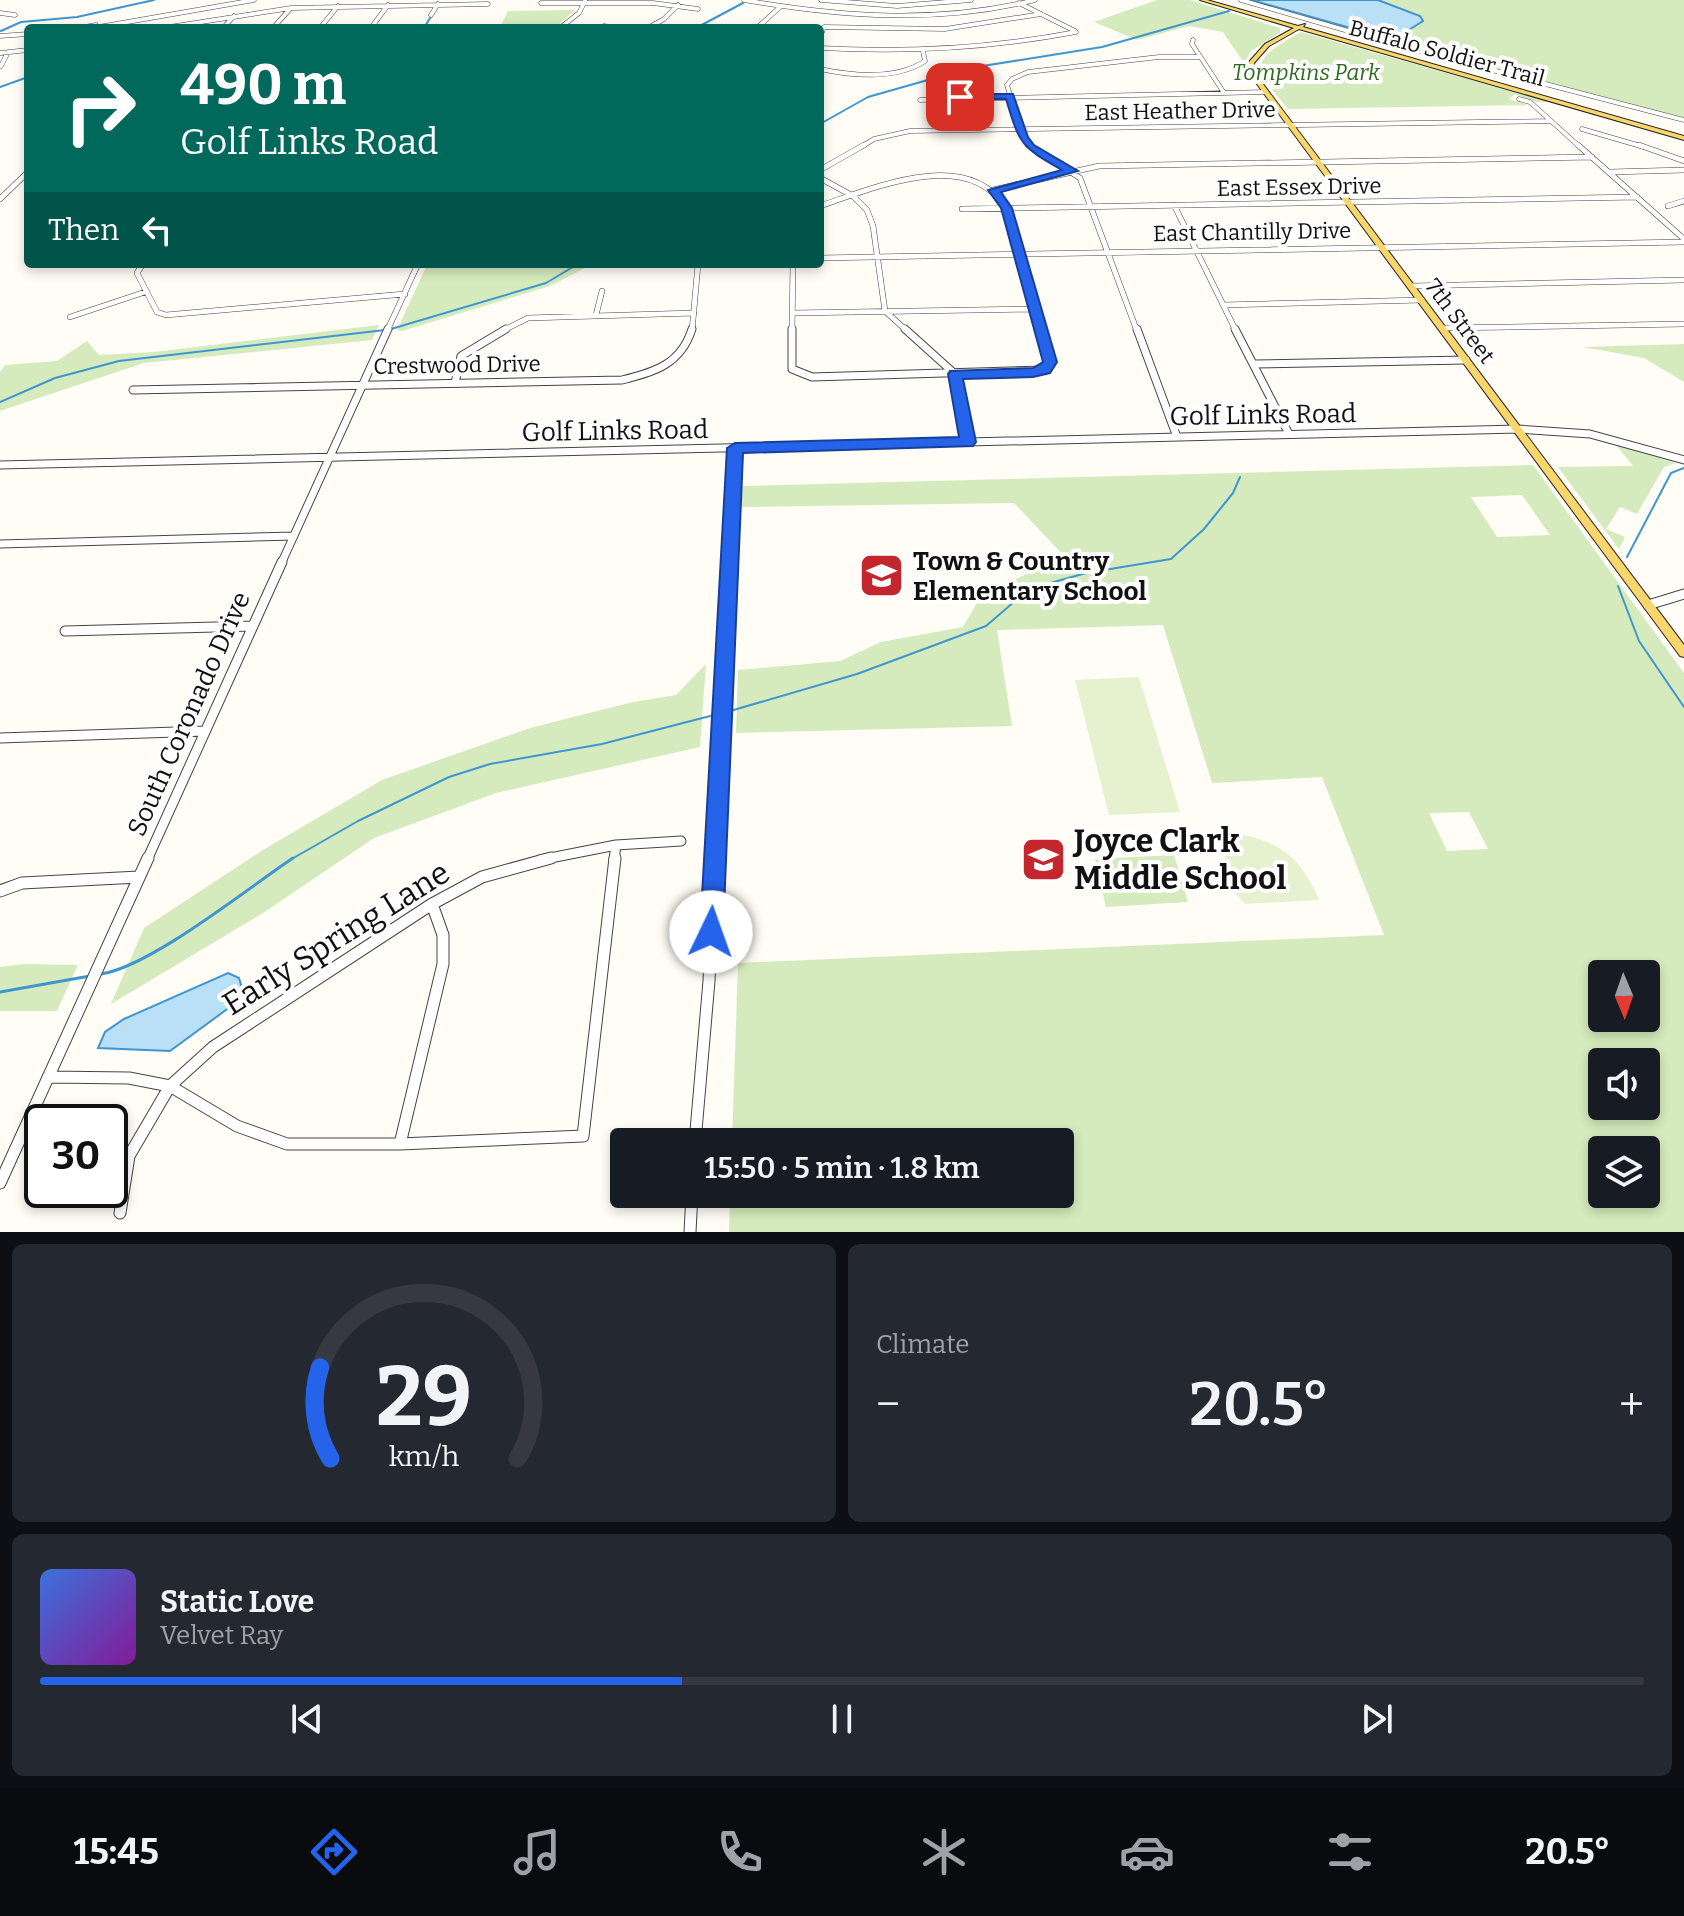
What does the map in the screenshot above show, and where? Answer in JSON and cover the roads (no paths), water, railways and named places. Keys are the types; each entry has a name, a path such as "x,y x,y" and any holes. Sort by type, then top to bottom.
{"main road":[{"name":"Buffalo Soldier Trail","path":"1202,0 1684,135"},
{"name":"Buffalo Soldier Trail","path":"1216,0 1300,27"},
{"name":"7th Street","path":"1300,27 1267,45 1251,63 1254,76 1684,653"}],"street":[{"path":"102,24 239,0"},
{"path":"114,24 232,1 254,0"},
{"path":"744,0 860,15 945,16 1035,0"},
{"path":"764,0 782,5"},
{"path":"821,0 973,0 989,9"},
{"path":"1241,0 1400,46 1684,120"},
{"path":"232,1 235,15"},
{"path":"541,3 585,1 678,5 698,9"},
{"path":"565,24 579,13 585,1"},
{"path":"185,24 291,8 489,2"},
{"path":"482,15 489,2"},
{"path":"860,15 865,2"},
{"path":"824,48 923,51 998,46 1076,32 1021,2"},
{"path":"431,15 438,4"},
{"path":"374,24 388,5"},
{"path":"655,24 678,5"},
{"path":"761,24 782,5"},
{"path":"323,24 338,6"},
{"path":"277,24 291,8"},
{"path":"0,13 15,15"},
{"path":"824,27 945,29 1041,14"},
{"path":"227,24 235,15"},
{"path":"0,37 24,35"},
{"path":"1193,40 1199,57 1224,93"},
{"path":"0,53 24,50"},
{"path":"824,70 845,73 914,68 925,61 923,51"},
{"path":"1,66 8,52"},
{"path":"1177,437 1080,178 1030,147 1023,137 1007,85 1012,79 1028,72 1159,57 1199,57"},
{"path":"844,84 845,73"},
{"path":"920,100 1266,92"},
{"path":"1519,99 1530,102 1684,240"},
{"name":"East Heather Drive","path":"824,168 874,139 891,134 1550,121"},
{"path":"1582,129 1647,146 1684,161"},
{"path":"993,190 1099,166 1592,157"},
{"path":"1609,172 1684,170"},
{"path":"0,199 24,176"},
{"path":"793,268 792,369 800,375 1045,370 1050,362 1006,208 993,190 982,183 953,176 925,176 824,205"},
{"path":"824,180 853,196 867,210 873,226 885,311 955,374 968,442"},
{"name":"East Essex Drive","path":"962,209 1637,197"},
{"path":"1668,206 1684,201"},
{"path":"1174,205 1289,434"},
{"name":"East Chantilly Drive","path":"824,258 1684,240"},
{"path":"140,268 137,273 157,312 177,315 405,294"},
{"name":"South Coronado Drive","path":"0,1183 5,1160 48,1077 416,268"},
{"name":"Crestwood Drive","path":"133,390 622,380 651,374 681,357 689,345 698,268"},
{"path":"1412,286 1684,280"},
{"path":"596,315 602,291"},
{"path":"70,317 145,292"},
{"path":"1224,305 1422,300"},
{"path":"794,313 1034,309"},
{"path":"455,383 461,356 511,325 542,316 694,313"},
{"path":"1444,328 1684,324"},
{"path":"1254,364 1466,360"},
{"name":"Golf Links Road","path":"0,465 1518,429 1590,434 1684,460"},
{"path":"696,1128 709,981 735,448"},
{"path":"0,544 294,536"},
{"path":"1648,605 1684,594"},
{"path":"65,631 253,626"},
{"path":"0,738 205,731"},
{"name":"Early Spring Lane","path":"120,1213 129,1156 170,1086 213,1047 432,904 482,877 538,860 616,845 681,841"},
{"path":"48,1077 129,1078 170,1086 237,1126 287,1144 400,1144 583,1136 616,845"},
{"path":"0,891 22,883 139,877"},
{"path":"400,1144 443,964 443,935 432,904"},
{"path":"690,1232 691,1208"}],"water":[{"path":"1251,0 1378,0 1420,16 1423,21 1393,40"},
{"path":"228,973 239,978 242,988 230,1007 170,1051 98,1048 105,1032 124,1019"}],"waterway":[{"path":"1,31 21,22 77,17 154,0"},
{"path":"704,24 743,3"},
{"path":"824,122 868,97 970,68 1102,47 1229,11"},
{"path":"426,24 430,18"},
{"path":"0,87 24,78"},
{"path":"391,329 546,283 571,268"},
{"path":"0,402 55,378 119,361 385,330"},
{"path":"1627,557 1671,473 1684,468"},
{"path":"730,711 857,674 986,626 1029,589 1086,573 1171,559 1204,529 1233,493 1240,477"},
{"path":"1618,586 1639,641 1684,707"},
{"path":"291,859 358,821 449,777 490,764 602,744 714,715"},
{"path":"101,974 121,968 171,942 291,859"},
{"path":"0,992 90,976"}],"place":[{"name":"Town & Country Elementary School","path":"882,576"},
{"name":"Joyce Clark Middle School","path":"1043,859"}],"park label":[{"name":"Tompkins Park","path":"1306,72"}]}
